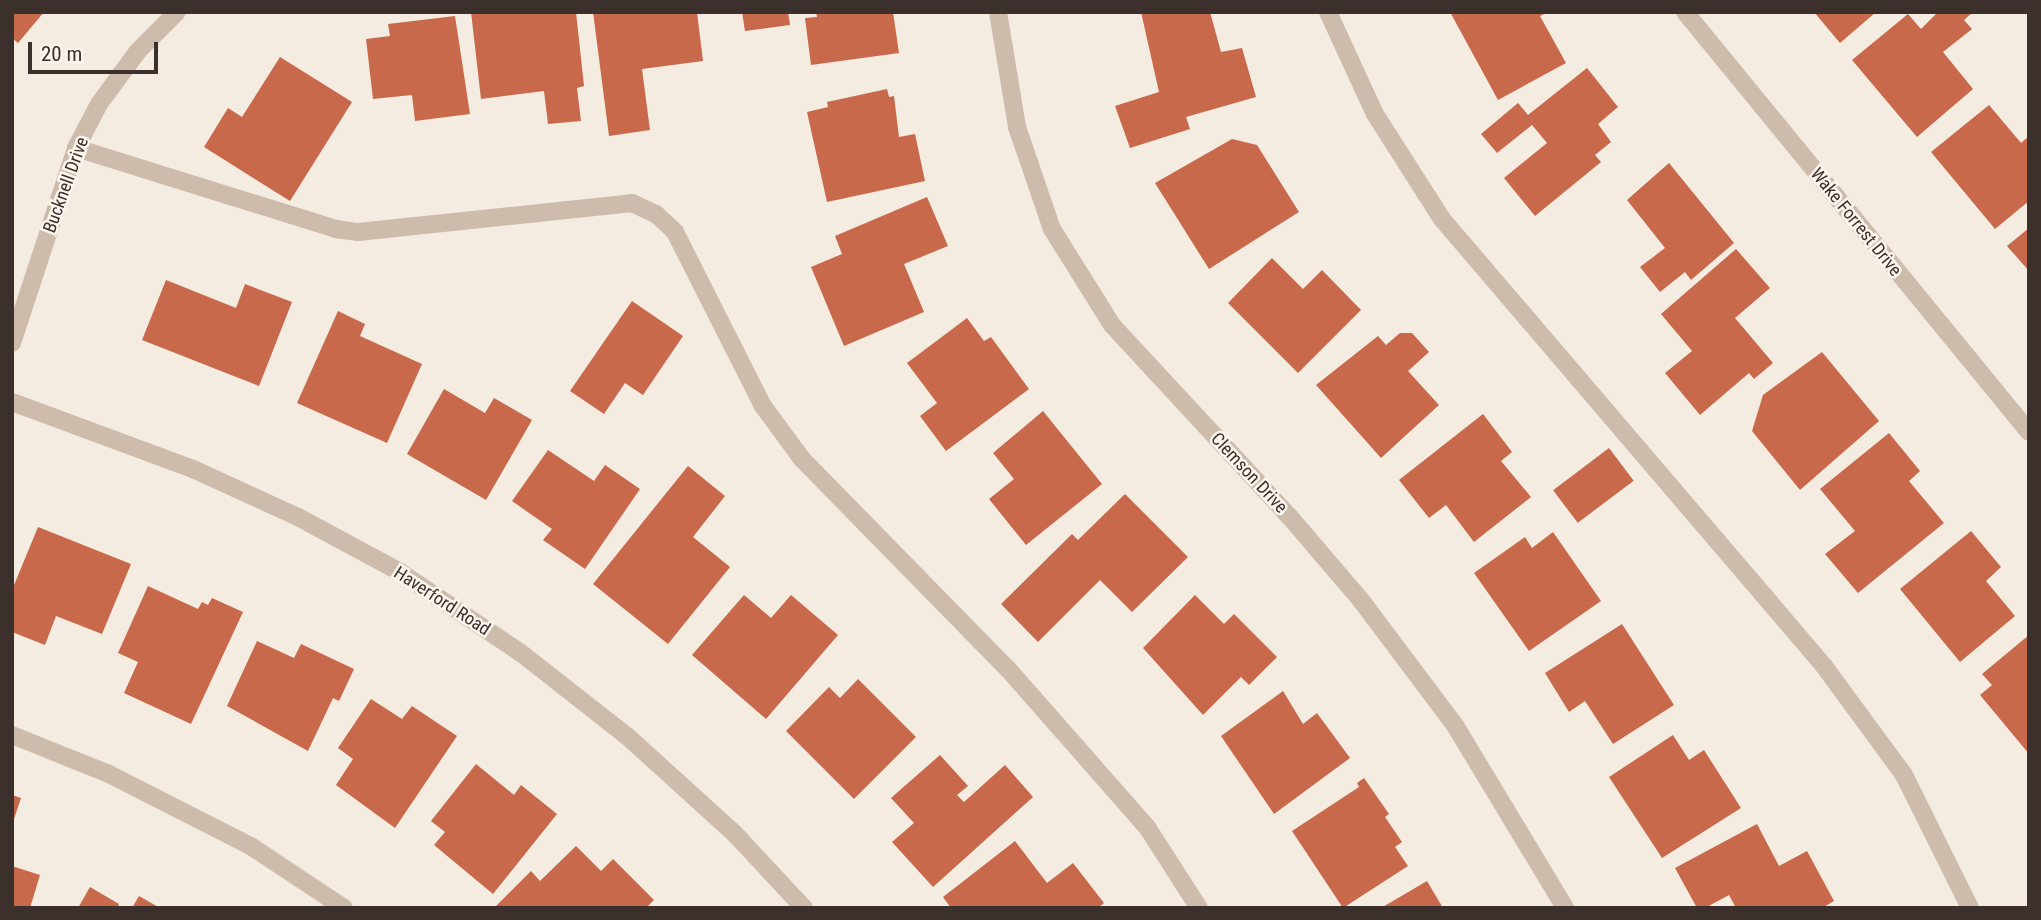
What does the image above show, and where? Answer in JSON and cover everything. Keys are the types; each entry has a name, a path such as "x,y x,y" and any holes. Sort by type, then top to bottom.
{"street":[{"name":"Bucknell Drive","path":"12,343 76,148 99,104 138,51 177,12"},
{"name":"Clemson Drive","path":"998,12 1017,128 1052,229 1112,325 1289,516 1360,599 1456,727 1565,908"},
{"path":"1328,12 1375,114 1442,219 1824,666 1904,775 1970,908"},
{"name":"Wake Forrest Drive","path":"1685,12 2029,432"},
{"path":"76,148 336,229 358,232 632,203 656,214 675,232 763,406 802,458 1017,679 1147,827 1199,908"},
{"name":"Haverford Road","path":"12,402 193,469 298,517 400,572 522,653 627,736 734,833 804,908"},
{"path":"12,735 109,774 252,847 344,908"}],"building":[{"path":"12,12 44,12 18,43 12,38"},
{"path":"471,12 576,12 584,86 577,88 581,121 548,124 544,91 481,99"},
{"path":"593,12 697,12 703,61 642,69 650,130 609,136"},
{"path":"742,12 788,12 790,25 745,31"},
{"path":"816,12 893,12 899,53 811,65 805,18 817,17"},
{"path":"1141,12 1210,12 1221,52 1242,48 1256,97 1186,117 1190,129 1130,148 1115,106 1159,92"},
{"path":"1450,12 1548,12 1540,16 1566,63 1498,100"},
{"path":"1814,12 1876,12 1840,43"},
{"path":"1938,12 1973,12 1964,20 1972,29 1943,52 1973,89 1917,137 1852,60 1908,14 1921,29"},
{"path":"455,16 470,114 415,121 412,95 373,99 366,39 390,36 388,24"},
{"path":"280,57 352,102 290,201 204,147 228,108 242,117"},
{"path":"1587,68 1618,107 1598,124 1611,142 1595,155 1601,162 1535,216 1504,178 1547,143 1532,125 1497,153 1481,134 1518,103 1528,115"},
{"path":"887,89 889,97 894,96 899,137 915,134 925,181 827,202 807,112 828,107 827,102"},
{"path":"1989,105 2021,143 2029,136 2029,201 1995,229 1931,152"},
{"path":"1232,139 1257,145 1299,212 1209,269 1155,183"},
{"path":"1669,163 1734,243 1691,280 1685,272 1660,292 1640,267 1665,248 1627,200"},
{"path":"927,197 948,246 904,264 924,312 844,346 811,267 842,254 835,236"},
{"path":"2029,228 2029,271 2007,246"},
{"path":"1736,249 1770,288 1735,318 1773,363 1754,379 1749,373 1700,415 1665,373 1692,351 1661,314"},
{"path":"1272,258 1303,289 1322,270 1361,310 1298,373 1228,303"},
{"path":"166,280 236,308 245,284 292,302 259,386 142,340"},
{"path":"632,301 683,336 643,395 625,383 604,414 570,391"},
{"path":"338,311 365,324 360,336 422,364 387,443 297,403"},
{"path":"967,318 984,341 991,337 1029,389 946,451 920,416 937,403 907,363"},
{"path":"1400,333 1412,333 1429,352 1408,371 1439,405 1381,458 1316,385 1378,336 1386,345"},
{"path":"1822,352 1879,421 1800,490 1752,431 1763,395"},
{"path":"444,389 485,413 494,398 532,420 486,500 407,454"},
{"path":"1043,411 1102,484 1026,545 989,499 1014,479 993,453"},
{"path":"1483,414 1512,452 1501,461 1531,497 1474,542 1446,505 1429,518 1399,480"},
{"path":"1889,433 1920,471 1909,481 1944,523 1858,593 1825,554 1855,531 1820,489"},
{"path":"1609,448 1634,481 1578,523 1553,490"},
{"path":"548,450 594,481 605,465 640,489 585,569 543,540 552,529 512,501"},
{"path":"688,466 725,496 693,537 730,567 668,644 593,584"},
{"path":"1125,494 1188,557 1132,612 1100,580 1038,642 1001,604 1072,534 1078,540"},
{"path":"38,527 131,564 102,634 56,616 45,645 12,632 12,590"},
{"path":"1971,531 2001,567 1986,581 2015,616 1960,662 1900,589"},
{"path":"1553,532 1601,601 1529,651 1474,573 1525,537 1532,548"},
{"path":"148,586 198,609 202,602 208,605 212,598 243,612 191,724 124,693 138,662 118,653"},
{"path":"744,595 771,618 791,595 838,635 766,719 692,655"},
{"path":"1195,595 1224,624 1234,614 1277,657 1249,685 1241,677 1203,715 1143,648"},
{"path":"1622,624 1674,705 1613,744 1585,701 1569,712 1545,673"},
{"path":"2029,635 2029,754 1980,695 1992,685 1982,674"},
{"path":"257,641 294,658 301,644 354,669 339,701 333,698 308,751 227,706"},
{"path":"858,679 916,737 854,799 786,731 829,687 840,698"},
{"path":"1283,691 1303,724 1317,713 1350,758 1274,814 1221,736"},
{"path":"371,699 402,719 412,706 457,736 395,828 336,785 353,759 338,748"},
{"path":"1673,735 1689,760 1704,750 1741,808 1662,858 1609,777"},
{"path":"940,755 968,786 957,795 964,802 1005,765 1033,797 933,887 892,842 914,823 891,798"},
{"path":"476,764 514,795 521,785 557,814 493,894 434,845 445,832 431,821"},
{"path":"1364,778 1389,814 1385,817 1402,842 1395,847 1408,866 1343,908 1292,831 1359,787 1357,783"},
{"path":"12,795 21,798 13,822 12,822"},
{"path":"1757,824 1779,866 1807,851 1834,901 1822,908 1736,908 1729,895 1705,908 1697,908 1675,868"},
{"path":"1015,841 1047,883 1073,863 1104,903 1098,908 951,908 943,897"},
{"path":"576,846 601,871 613,859 654,900 646,908 494,908 531,871 540,881"},
{"path":"12,866 40,875 30,908 12,908"},
{"path":"1427,881 1443,908 1381,908"},
{"path":"90,887 119,904 117,908 78,908"},
{"path":"139,896 160,908 132,908"}]}
